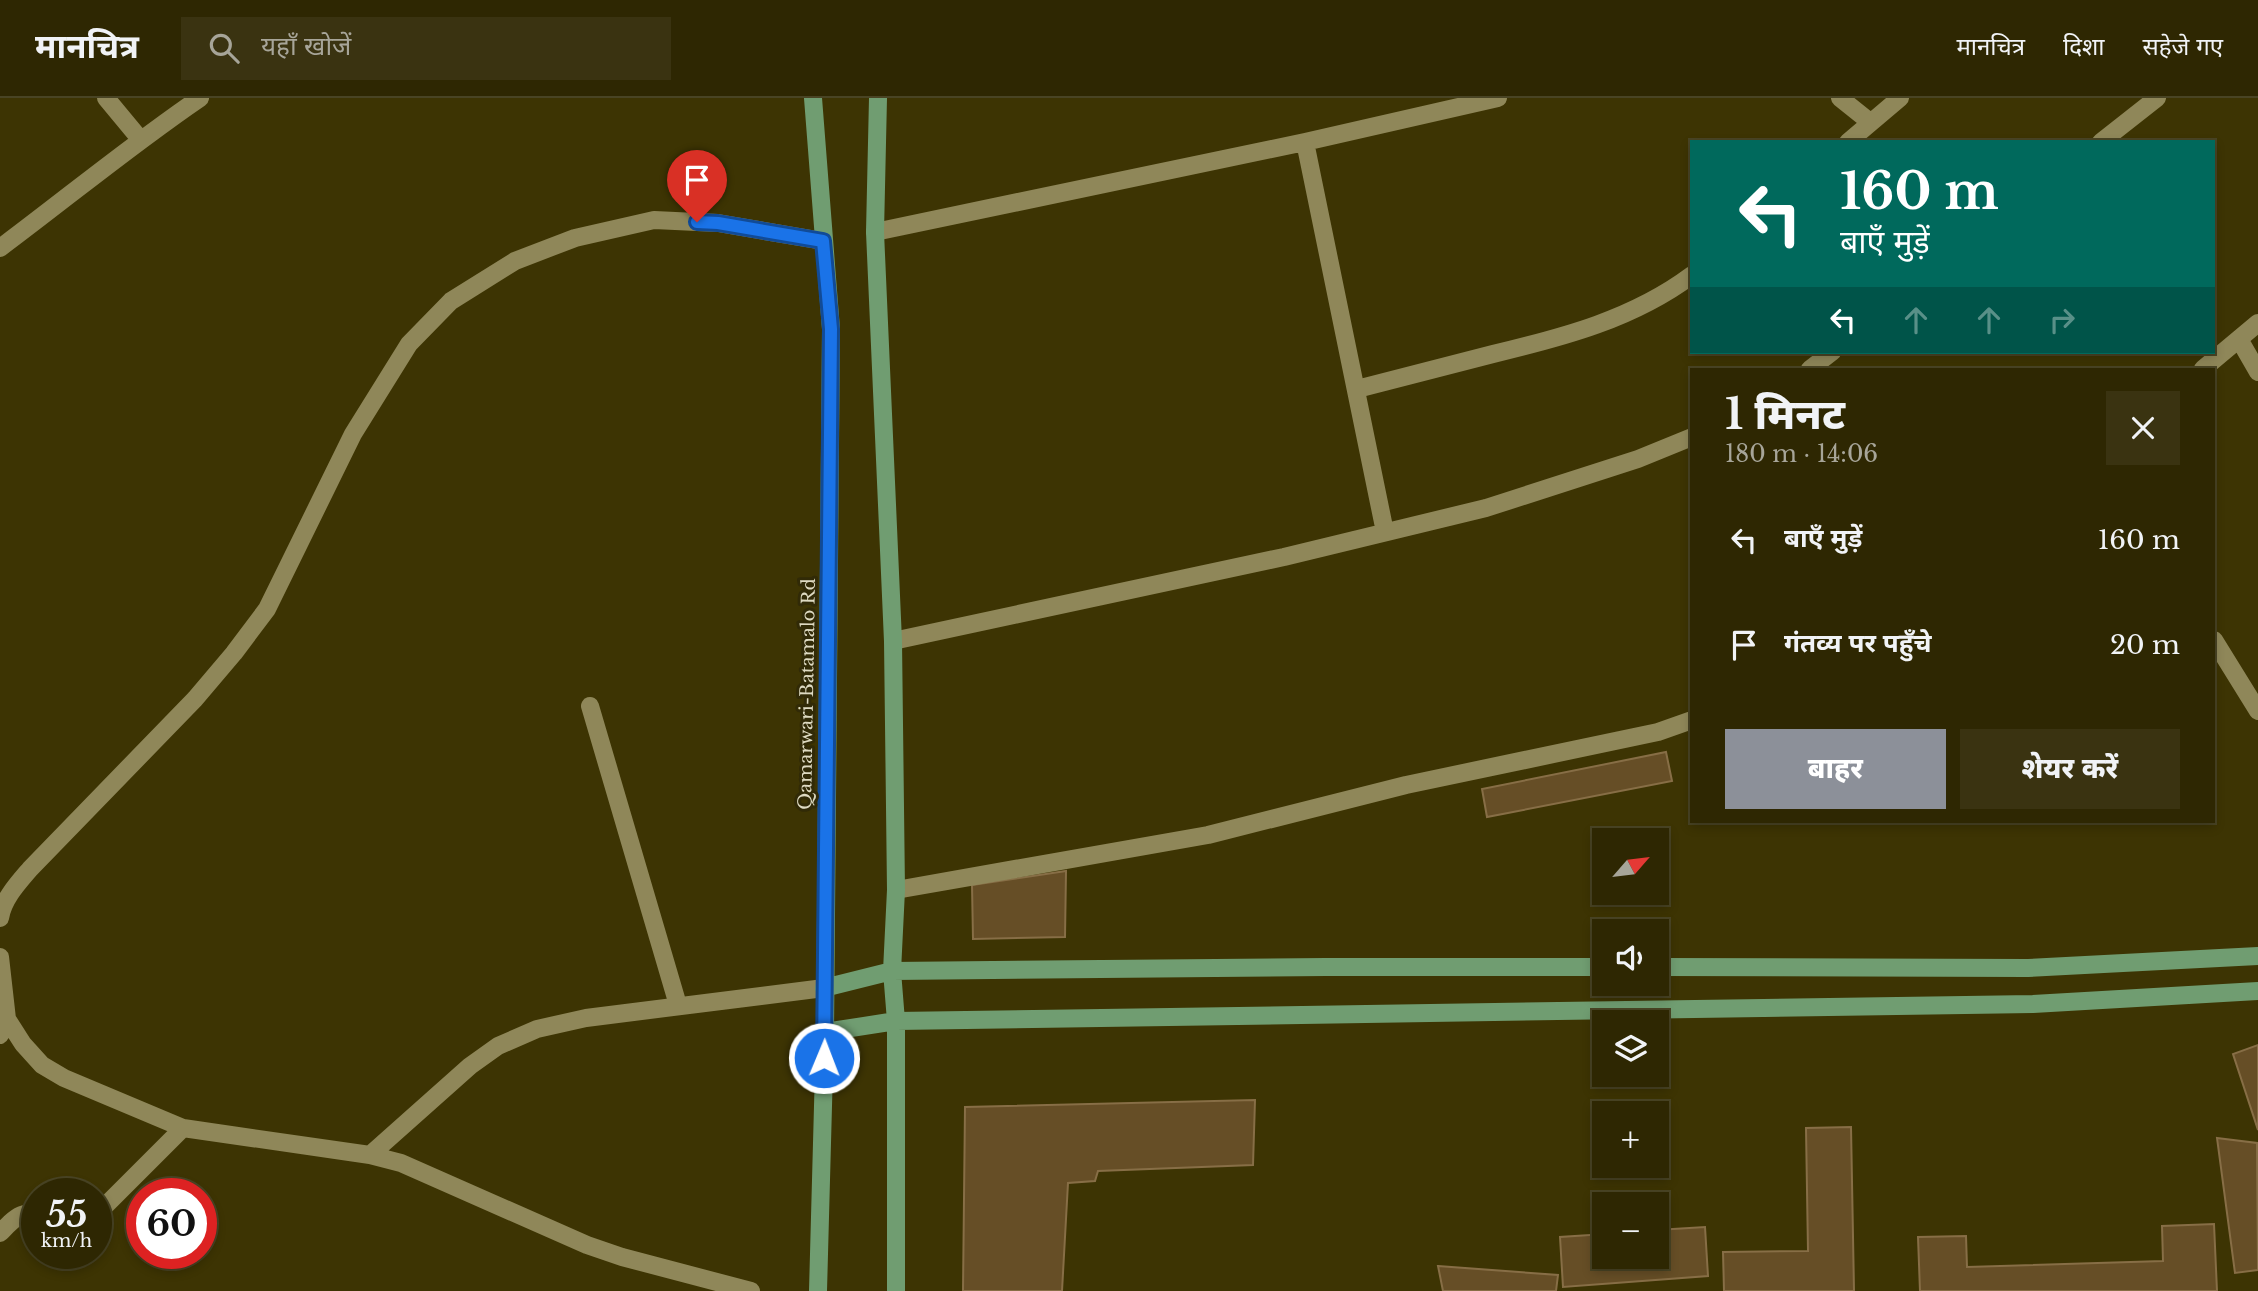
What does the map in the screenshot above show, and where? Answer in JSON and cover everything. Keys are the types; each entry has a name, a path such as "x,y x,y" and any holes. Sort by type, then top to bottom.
{"main road":[{"name":"Qamarwari-Batamalo Rd","path":"813,98 831,329 825,1032 818,1291"},
{"path":"878,98 875,232 893,641 897,890 892,971 896,1021 896,1291"},
{"path":"1669,967 2028,968 2258,956"},
{"path":"824,988 892,971 1592,967"},
{"path":"825,1032 896,1021 2033,1004 2258,991"}],"street":[{"path":"106,98 140,139"},
{"path":"0,248 96,176 140,139 200,98"},
{"path":"875,232 1305,142 1498,98"},
{"path":"1840,98 1870,121"},
{"path":"1850,140 1900,98"},
{"path":"2104,140 2157,98"},
{"path":"1305,142 1385,532"},
{"path":"0,918 1,909 12,891 30,869 195,699 267,609 353,434 409,344 451,301 515,261 575,238 654,220 718,223 823,241"},
{"path":"1357,388 1568,336 1628,314 1674,289 1690,277"},
{"path":"2204,368 2258,323"},
{"path":"2239,339 2258,372"},
{"path":"1811,368 1829,354"},
{"path":"893,641 1284,557 1486,508 1638,458 1690,438"},
{"path":"2215,642 2258,711"},
{"path":"590,706 678,1005"},
{"path":"897,890 1208,835 1406,785 1658,732 1690,721"},
{"path":"0,957 3,1027 42,1065 64,1078 183,1128 370,1155 401,1163 587,1245 622,1257 751,1291"},
{"path":"370,1155 470,1066 498,1046 537,1029 586,1018 824,988"},
{"path":"112,1199 183,1128"},
{"path":"0,1233 21,1215"}],"building":[{"path":"1666,752 1672,781 1487,817 1482,789"},
{"path":"1066,871 1065,937 973,939 972,885"},
{"path":"2258,1045 2258,1130 2233,1054"},
{"path":"1255,1100 1253,1165 1098,1171 1095,1181 1068,1183 1062,1291 963,1291 965,1107"},
{"path":"1851,1127 1854,1291 1724,1291 1723,1252 1808,1251 1806,1128"},
{"path":"2217,1138 2257,1143 2258,1270 2235,1273"},
{"path":"2214,1224 2217,1291 1920,1291 1918,1237 1966,1236 1967,1267 2163,1261 2162,1226"},
{"path":"1705,1227 1708,1276 1563,1287 1560,1237 1592,1235 1592,1269 1669,1269 1669,1229"},
{"path":"1438,1266 1558,1275 1556,1291 1443,1291"}],"route":[{"path":"697,222 718,223 823,241 831,329 824,1058"}]}
